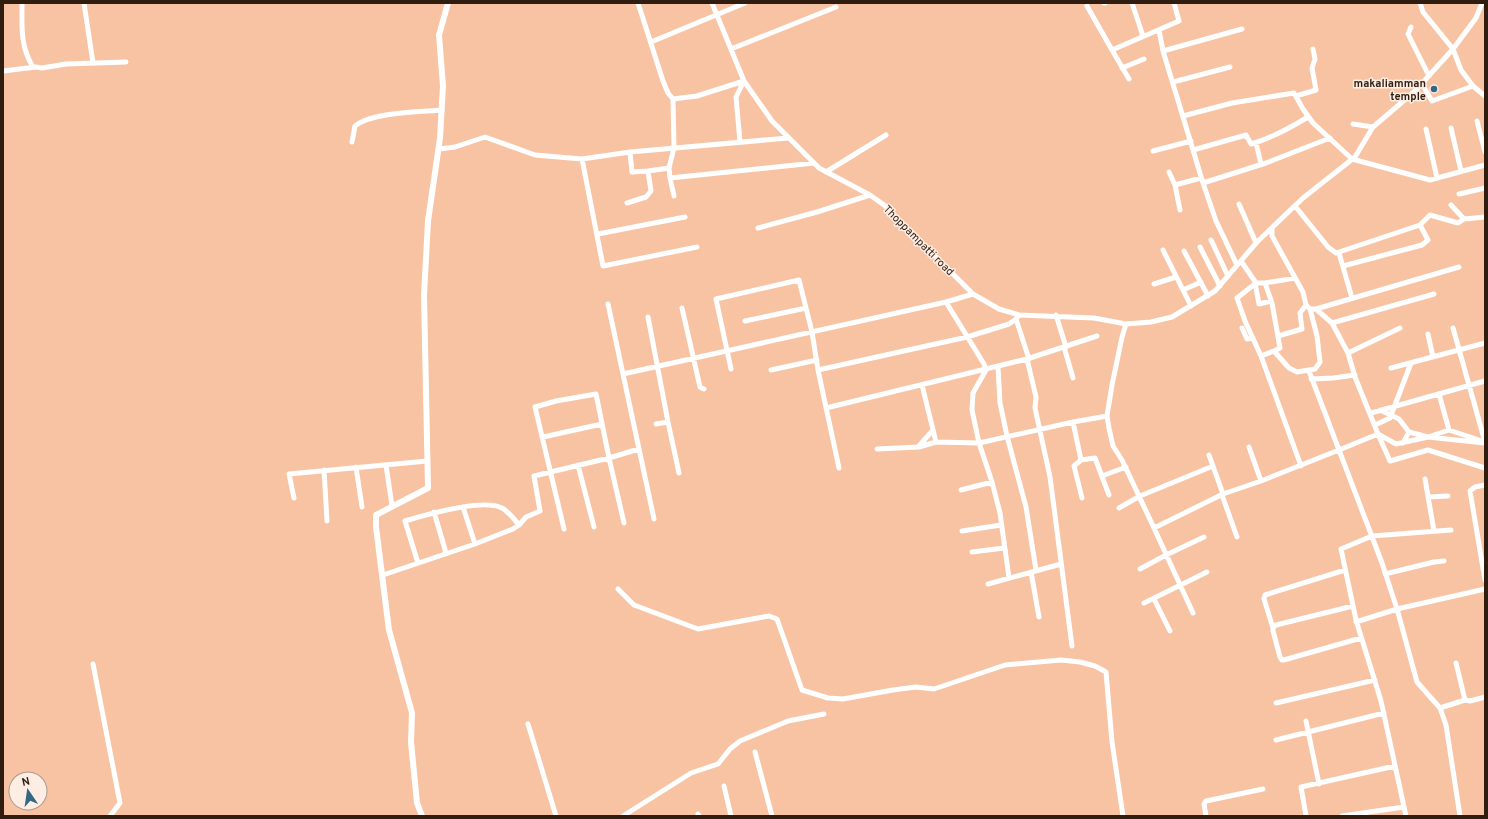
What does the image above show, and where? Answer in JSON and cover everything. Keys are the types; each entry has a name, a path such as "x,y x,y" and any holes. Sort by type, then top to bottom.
{"street":[{"path":"22,3 21,33 27,57 33,67"},
{"path":"84,3 93,63"},
{"path":"422,816 416,803 411,742 412,712 389,630 376,527 376,515 428,488 424,295 428,221 439,149 442,110 443,86 439,35 448,3"},
{"path":"638,3 663,81 668,93 673,99 674,148 669,168 674,196"},
{"name":"Thoppampatti road","path":"712,3 744,81 772,121 819,168 850,186 870,195 884,205 973,294 999,309 1017,317 1056,315 1094,318 1126,324 1151,322 1172,317 1215,292 1256,243 1295,206 1352,159 1366,141 1373,127 1422,84 1453,49 1476,18 1482,3"},
{"path":"651,42 745,3"},
{"path":"1132,3 1143,36"},
{"path":"1112,50 1179,21 1174,3"},
{"path":"1420,3 1422,12 1453,49 1461,70 1473,86 1485,96"},
{"path":"1087,6 1129,79"},
{"path":"731,49 836,7"},
{"path":"1412,27 1408,34 1429,76"},
{"path":"1164,51 1242,29"},
{"path":"1159,30 1182,116 1216,221 1239,263 1256,283 1259,304 1271,301"},
{"path":"1296,96 1316,90 1312,68 1315,60 1313,49"},
{"path":"1122,68 1144,59"},
{"path":"3,71 33,67 42,68 66,64 126,62"},
{"path":"1173,82 1230,67"},
{"path":"673,99 697,96 744,81"},
{"path":"740,142 736,97 744,81"},
{"path":"1422,84 1432,101 1473,86"},
{"path":"1182,116 1232,103 1294,93 1313,123 1352,159 1430,180 1485,165"},
{"path":"352,142 355,126 360,122 379,116 442,110"},
{"path":"1193,150 1246,135 1251,144 1256,143 1286,130 1308,117"},
{"path":"1478,122 1485,152"},
{"path":"1353,124 1373,127"},
{"path":"1451,128 1461,171"},
{"path":"1426,130 1437,178"},
{"path":"826,172 886,135"},
{"path":"439,149 455,147 485,137 534,155 582,160 630,152 788,138"},
{"path":"1175,185 1202,181 1261,164 1330,138"},
{"path":"1154,151 1191,141"},
{"path":"1256,143 1261,164"},
{"path":"630,152 632,172 669,168"},
{"path":"582,160 598,234 603,266 697,247"},
{"path":"670,178 814,163"},
{"path":"627,203 646,197 651,191 648,171"},
{"path":"1169,172 1175,185 1180,210"},
{"path":"1459,194 1485,188"},
{"path":"758,228 817,212 870,195"},
{"path":"1239,204 1256,243"},
{"path":"1295,206 1328,247 1336,253 1420,225 1430,215 1458,223 1464,219 1485,217"},
{"path":"1451,206 1464,219"},
{"path":"598,234 685,217"},
{"path":"1343,266 1422,245 1428,240 1420,225"},
{"path":"1272,229 1272,236 1311,307 1317,336 1320,362 1315,369 1297,372 1289,368 1274,351"},
{"path":"1211,240 1228,276"},
{"path":"1200,247 1220,286"},
{"path":"1163,250 1191,306"},
{"path":"1184,251 1208,296"},
{"path":"1339,253 1352,298"},
{"path":"1278,336 1302,329 1300,312 1311,307 1352,298 1459,267"},
{"path":"1154,284 1176,277"},
{"path":"1295,278 1256,283 1237,298 1245,321 1261,356 1301,466"},
{"path":"731,369 716,299 799,280 812,332 818,370 839,468"},
{"path":"1183,290 1200,282"},
{"path":"1261,356 1280,348 1271,301 1265,283"},
{"path":"624,374 946,302 973,294"},
{"path":"1332,322 1434,294"},
{"path":"946,302 986,370"},
{"path":"608,304 654,519"},
{"path":"1311,307 1332,322 1348,353 1355,375 1390,461 1428,450 1485,468"},
{"path":"682,308 700,387 704,390"},
{"path":"744,322 806,308"},
{"path":"1056,315 1073,378"},
{"path":"648,317 679,473"},
{"path":"818,370 967,337 1009,324 1017,317 1036,397 1034,408 1050,477 1072,646"},
{"path":"1126,324 1122,337 1107,416 1113,446 1126,467 1140,496 1193,613"},
{"path":"1242,328 1247,339 1253,338"},
{"path":"1348,353 1400,328"},
{"path":"1380,410 1399,419 1409,432 1428,437 1485,442 1453,328"},
{"path":"1428,334 1433,357"},
{"path":"826,408 998,367 1028,359 1097,336"},
{"path":"1391,368 1485,343"},
{"path":"770,370 817,360"},
{"path":"1375,425 1390,418 1411,363"},
{"path":"998,367 1000,403 1007,436 1026,507 1039,617"},
{"path":"986,370 973,393 972,410 992,482 1001,525 1009,578"},
{"path":"1309,371 1372,536 1397,609 1417,682 1440,708 1446,725 1460,816"},
{"path":"1311,379 1355,375"},
{"path":"1370,413 1485,381"},
{"path":"922,385 936,442"},
{"path":"564,529 535,407 556,401 596,394 624,523"},
{"path":"1439,394 1449,430"},
{"path":"877,449 919,446 936,442 980,443 1072,422 1107,416"},
{"path":"656,424 668,422"},
{"path":"1072,422 1081,460"},
{"path":"543,437 602,424"},
{"path":"1475,440 1481,429"},
{"path":"919,446 933,430"},
{"path":"1378,434 1396,444 1428,437 1449,430 1485,443"},
{"path":"1403,443 1409,432"},
{"path":"1154,528 1222,494 1301,466 1378,434"},
{"path":"1249,447 1261,481"},
{"path":"383,575 476,544 519,525 526,517 540,511 534,476 609,458 639,449"},
{"path":"1209,455 1237,537"},
{"path":"1082,498 1074,466 1081,460 1095,458 1109,494"},
{"path":"294,498 289,474 427,461"},
{"path":"386,465 392,506"},
{"path":"578,465 594,527"},
{"path":"1119,508 1140,496 1213,466"},
{"path":"356,467 362,507"},
{"path":"1102,476 1126,467"},
{"path":"324,470 327,521"},
{"path":"1425,479 1434,531"},
{"path":"961,490 992,482"},
{"path":"1485,485 1475,487 1470,491 1485,580"},
{"path":"1428,497 1448,496"},
{"path":"418,563 405,522 434,512 490,504 501,507 511,515 519,525"},
{"path":"464,507 476,544"},
{"path":"434,512 446,553"},
{"path":"962,531 1001,525"},
{"path":"1406,816 1384,713 1356,622 1341,549 1372,536 1451,530"},
{"path":"1140,569 1204,537"},
{"path":"972,552 1004,548"},
{"path":"1385,574 1444,561"},
{"path":"988,584 1061,564"},
{"path":"1346,570 1265,595 1264,599 1282,660 1361,638"},
{"path":"1144,603 1207,572"},
{"path":"618,589 634,605 698,629 769,616 777,619 802,690 828,698 843,700 893,690 916,688 934,689 1005,665 1062,660 1080,662 1095,666 1106,672 1112,742 1124,816"},
{"path":"1356,622 1397,609 1485,589"},
{"path":"1154,599 1170,631"},
{"path":"1273,628 1276,625 1353,606"},
{"path":"1456,663 1465,700"},
{"path":"93,664 120,803 110,816"},
{"path":"1276,702 1375,680"},
{"path":"1440,708 1465,700 1470,701 1485,697"},
{"path":"1276,740 1309,733 1384,713"},
{"path":"623,816 691,774 718,764 730,749 740,741 788,721 824,714"},
{"path":"1306,721 1319,784"},
{"path":"528,724 556,816"},
{"path":"755,752 772,816"},
{"path":"1306,816 1301,787 1395,766"},
{"path":"724,786 731,816"},
{"path":"1206,816 1204,804 1206,801 1263,789"},
{"path":"1342,816 1404,807"}],"place":[{"name":"makaliamman temple","path":"1434,89"}]}
